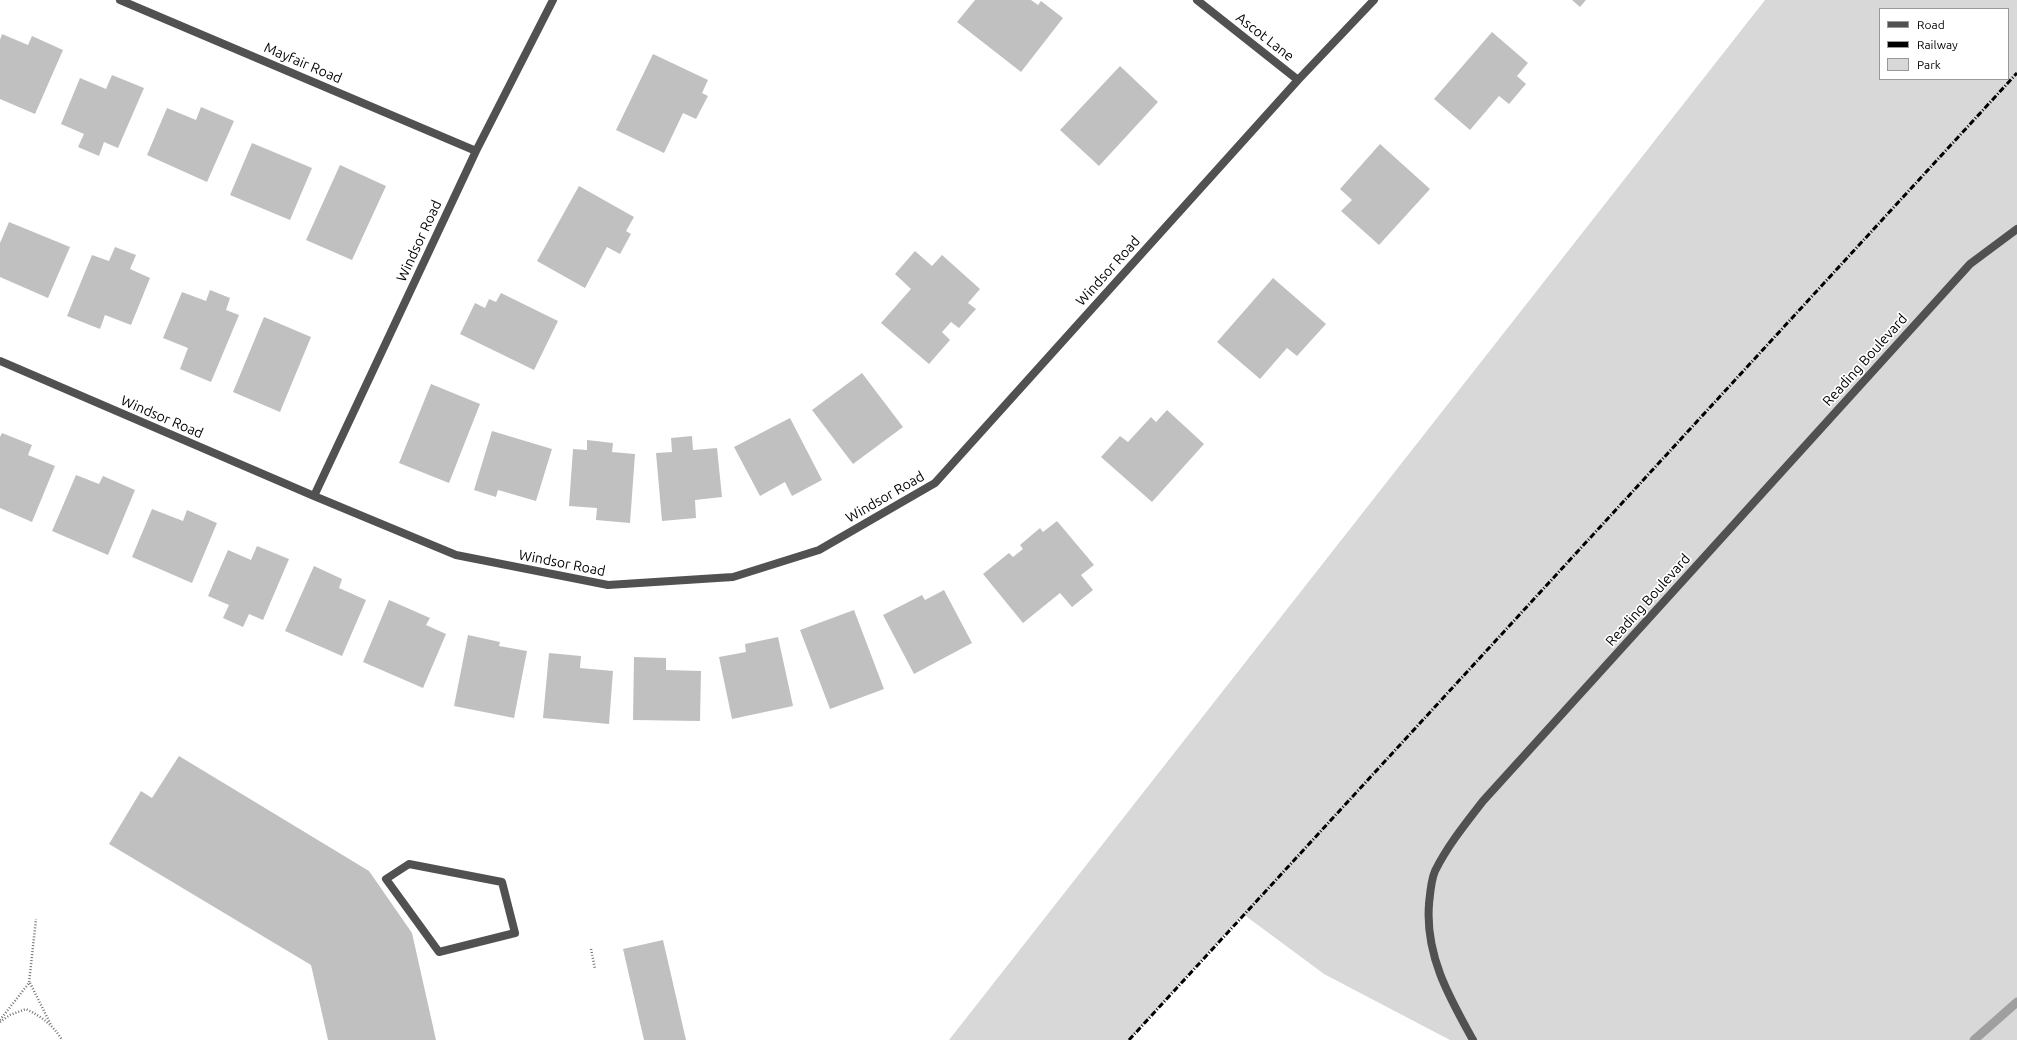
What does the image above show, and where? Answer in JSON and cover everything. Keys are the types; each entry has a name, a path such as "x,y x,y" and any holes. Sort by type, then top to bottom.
{"street":[{"name":"Mayfair Road","path":"120,0 476,151"},
{"name":"Windsor Road","path":"314,496 476,151 552,0"},
{"name":"Ascot Lane","path":"1197,0 1298,80"},
{"name":"Windsor Road","path":"0,360 314,496 456,555 608,586 734,577 819,550 935,483 1298,80 1374,0"},
{"name":"Reading Boulevard","path":"1473,1040 1446,992 1436,966 1430,944 1427,921 1434,872 1455,837 1483,801 1970,264 2017,229"},
{"path":"409,864 502,882 515,933 439,952 386,879 409,864"}],"path":[{"path":"0,1021 29,983 36,919"},
{"path":"590,949 595,969"},
{"path":"29,983 53,1027 62,1040"},
{"path":"0,1021 10,1015 26,1009 41,1016 53,1027"}],"green space":[{"path":"1765,0 2017,0 2017,1040 1450,1040 1324,974 1243,914 1129,1040 949,1040"}],"building":[{"path":"975,0 1031,0 1038,5 1041,1 1063,18 1021,72 957,22"},
{"path":"1572,0 1586,0 1580,7"},
{"path":"1492,32 1528,63 1517,76 1526,84 1509,104 1499,96 1470,130 1434,99"},
{"path":"2,34 28,45 32,36 63,50 35,114 0,99 0,40"},
{"path":"653,54 708,80 702,93 708,96 696,119 683,113 664,153 616,130"},
{"path":"1120,66 1158,102 1099,166 1060,130"},
{"path":"112,75 144,88 118,148 104,142 99,156 78,147 84,134 61,124 80,78 106,89"},
{"path":"201,107 234,121 207,182 147,155 167,108 196,120"},
{"path":"252,143 312,168 290,220 230,195"},
{"path":"1380,144 1430,189 1379,245 1341,211 1352,200 1340,189"},
{"path":"340,165 386,186 352,260 306,240"},
{"path":"579,186 634,217 626,231 631,234 620,254 607,247 585,288 537,261"},
{"path":"9,222 70,247 48,298 0,277 0,243"},
{"path":"115,247 136,255 130,269 150,278 131,325 105,315 100,329 67,316 92,255 109,261"},
{"path":"915,251 932,266 942,255 980,289 968,303 976,309 959,328 951,322 942,332 950,340 929,364 881,323 911,289 895,274"},
{"path":"1273,278 1326,324 1297,356 1287,348 1260,379 1217,342"},
{"path":"210,290 230,298 226,310 239,315 211,382 180,369 188,348 163,338 182,292 206,301"},
{"path":"501,293 558,321 534,370 460,334 475,303 485,308 489,299 496,302"},
{"path":"264,317 311,337 280,412 233,392"},
{"path":"862,373 903,427 853,464 812,410"},
{"path":"431,384 480,404 449,483 399,463"},
{"path":"1167,410 1204,444 1152,502 1101,457 1120,436 1128,442 1151,417 1156,422"},
{"path":"790,418 822,480 792,496 785,482 760,496 734,447"},
{"path":"492,431 552,449 536,501 498,490 496,497 474,490"},
{"path":"2,433 32,445 28,455 55,466 32,522 0,508 0,437"},
{"path":"692,436 693,450 717,448 722,497 695,500 696,518 662,521 656,453 672,452 671,438"},
{"path":"587,440 613,443 612,452 635,454 630,523 596,520 597,508 569,506 573,449 587,450"},
{"path":"76,475 99,484 103,476 135,490 108,555 52,531"},
{"path":"152,509 183,521 187,510 217,523 192,583 132,557"},
{"path":"1057,521 1094,565 1081,575 1093,590 1072,607 1060,593 1023,623 983,574 1009,553 1013,557 1023,549 1020,545 1040,528 1043,532"},
{"path":"257,546 289,559 263,620 249,614 243,627 223,618 229,605 208,596 228,550 251,560"},
{"path":"314,566 342,579 339,588 366,600 342,656 285,631"},
{"path":"944,590 972,643 914,674 883,615 922,595 925,600"},
{"path":"389,600 430,618 426,625 446,634 423,688 363,662"},
{"path":"854,610 884,689 830,709 800,630"},
{"path":"468,635 500,642 499,646 527,651 514,718 454,706"},
{"path":"778,637 793,706 732,719 719,657 746,652 745,644"},
{"path":"549,653 581,656 580,668 613,671 609,724 543,718"},
{"path":"634,657 666,658 666,670 701,671 700,721 633,720"},
{"path":"179,756 369,871 412,933 436,1040 328,1040 311,965 109,844 141,791 152,798"},
{"path":"663,940 686,1040 644,1040 623,949"}],"waterway":[{"path":"1974,1040 2017,1002"}],"railway":[{"path":"1129,1040 2017,73"}]}
